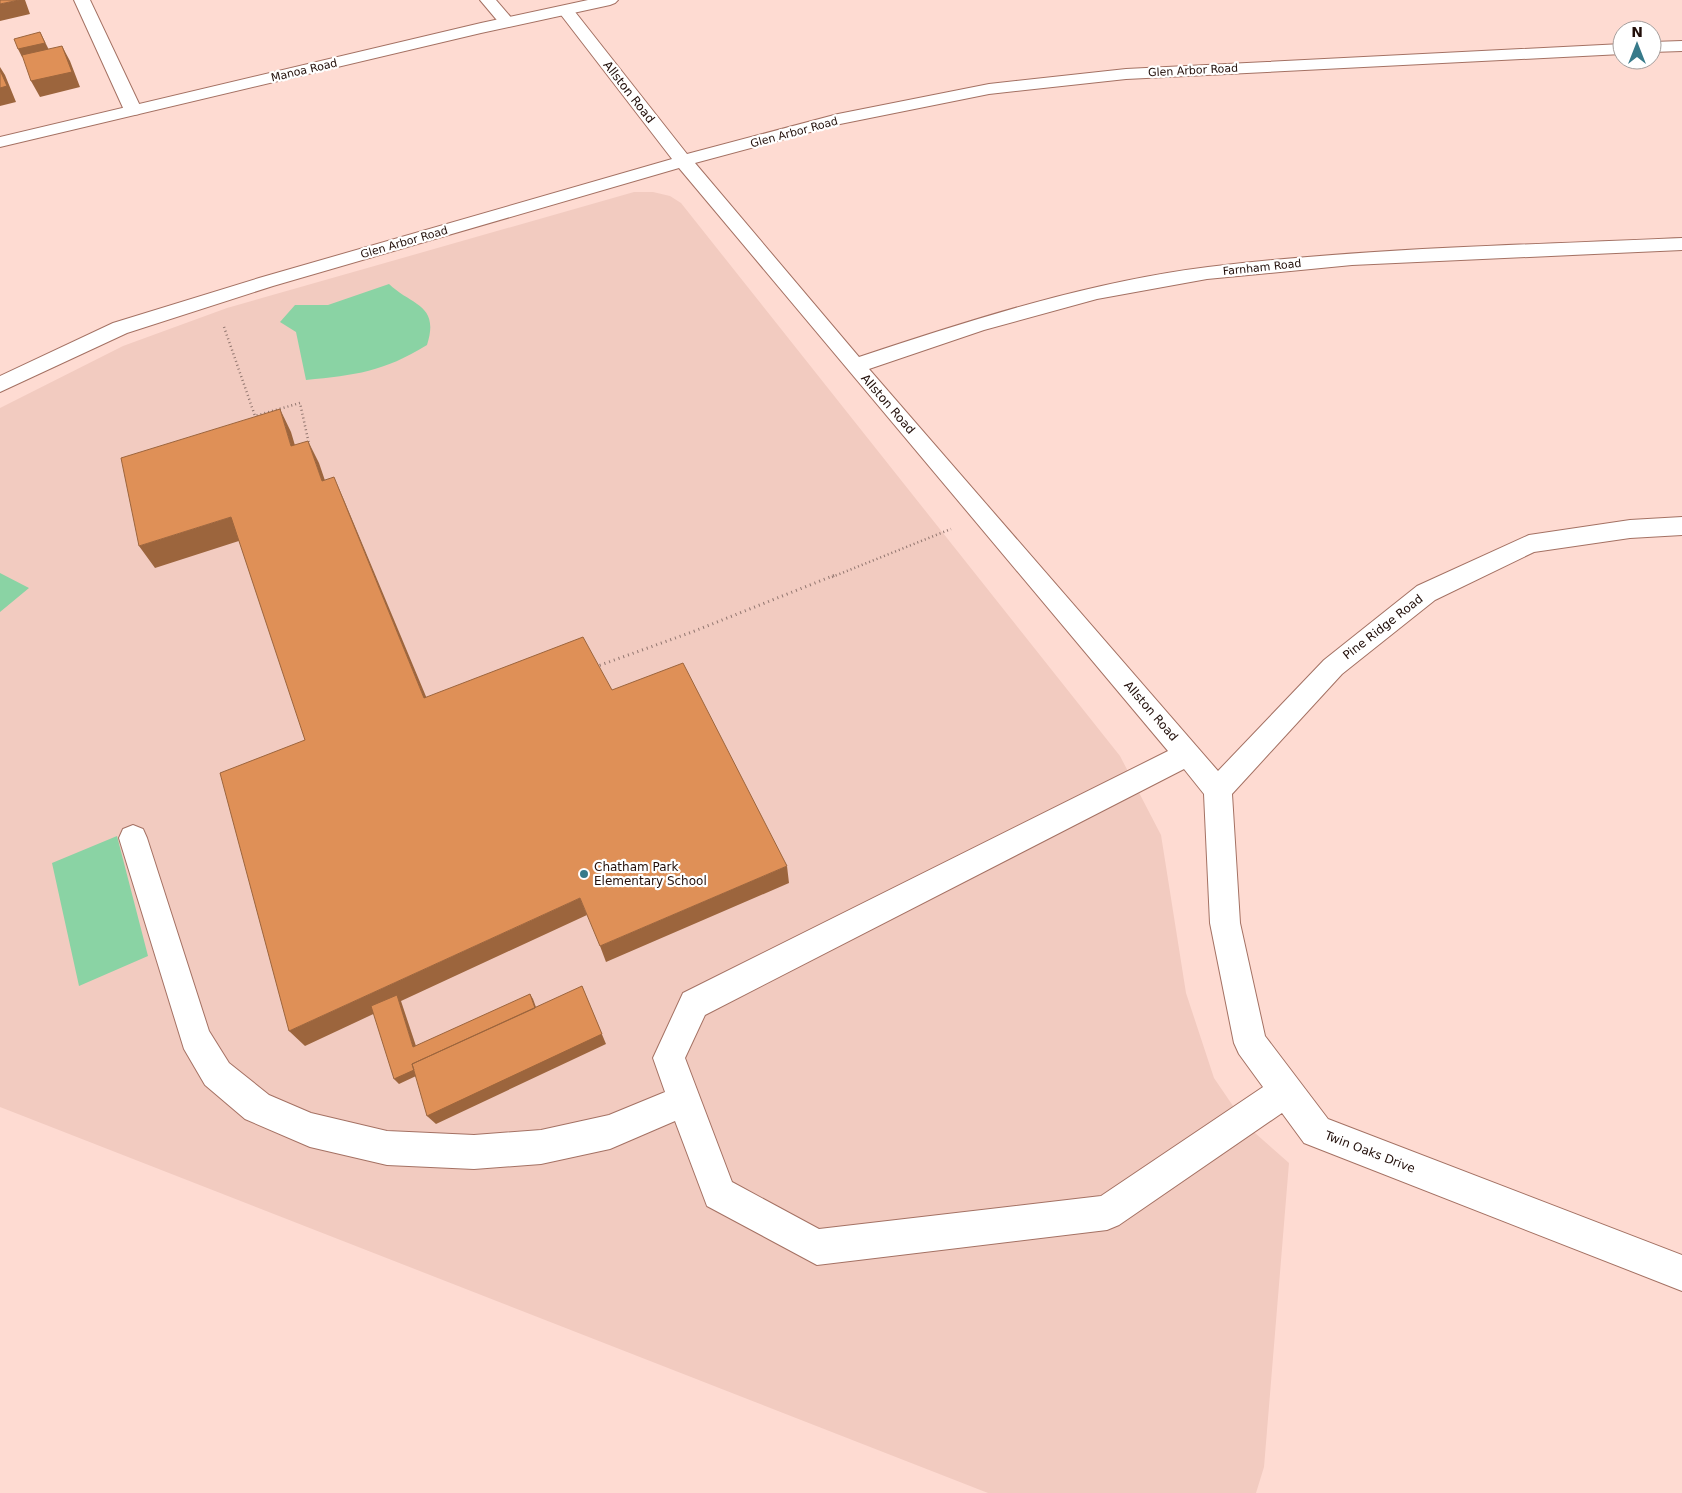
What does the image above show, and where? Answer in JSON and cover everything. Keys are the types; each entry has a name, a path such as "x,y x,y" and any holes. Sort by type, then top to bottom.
{"street":[{"path":"82,0 133,110"},
{"path":"488,0 507,22"},
{"name":"Manoa Road","path":"0,142 507,22 566,11 610,0"},
{"name":"Allston Road","path":"566,11 683,161 855,366 1218,790"},
{"path":"1662,47 1682,46"},
{"name":"Glen Arbor Road","path":"0,386 120,328 683,161 838,120 989,89 1126,74 1612,50"},
{"name":"Farnham Road","path":"855,366 977,325 1095,293 1207,273 1352,259 1682,244"},
{"name":"Pine Ridge Road","path":"1218,790 1333,667 1426,593 1529,544 1630,529 1682,526"},
{"path":"1188,754 694,1004 670,1058 719,1194 817,1247 1107,1213 1285,1091"},
{"name":"Twin Oaks Drive","path":"1218,790 1225,923 1250,1043 1316,1130 1682,1273"},
{"path":"133,838 195,1038 217,1074 257,1107 310,1130 387,1148 474,1152 542,1147 610,1132 685,1100"}],"path":[{"path":"211,300 217,309 255,416 300,403 310,447"},
{"path":"595,667 692,632 983,516"}],"shaded area":[{"name":"Chatham Park Elementary School","path":"634,192 653,192 670,196 681,203 1120,756 1161,835 1186,993 1214,1078 1246,1125 1289,1163 1264,1467 1256,1493 988,1493 0,1107 0,408 123,346 227,308"}],"green space":[{"path":"389,284 422,307 427,313 430,321 430,332 427,345 383,367 355,374 306,380 296,332 280,322 295,305 328,305"},
{"path":"0,573 29,588 0,612"},
{"path":"117,836 148,956 79,986 52,863"}],"building":[{"path":"0,0 19,0 0,4"},
{"path":"40,32 45,43 18,49 14,39"},
{"path":"62,46 72,72 31,81 22,55"},
{"path":"0,70 7,86 0,88"},
{"path":"280,409 291,446 308,441 322,481 334,477 424,698 583,637 612,690 683,663 787,866 600,946 580,898 289,1031 220,773 305,740 231,517 139,546 121,458"},
{"path":"582,986 602,1034 427,1116 412,1064"},
{"path":"530,994 535,1008 412,1064 414,1070 394,1079 371,1006 397,995 413,1047"}],"place":[{"name":"Chatham Park Elementary School","path":"584,874"}]}
